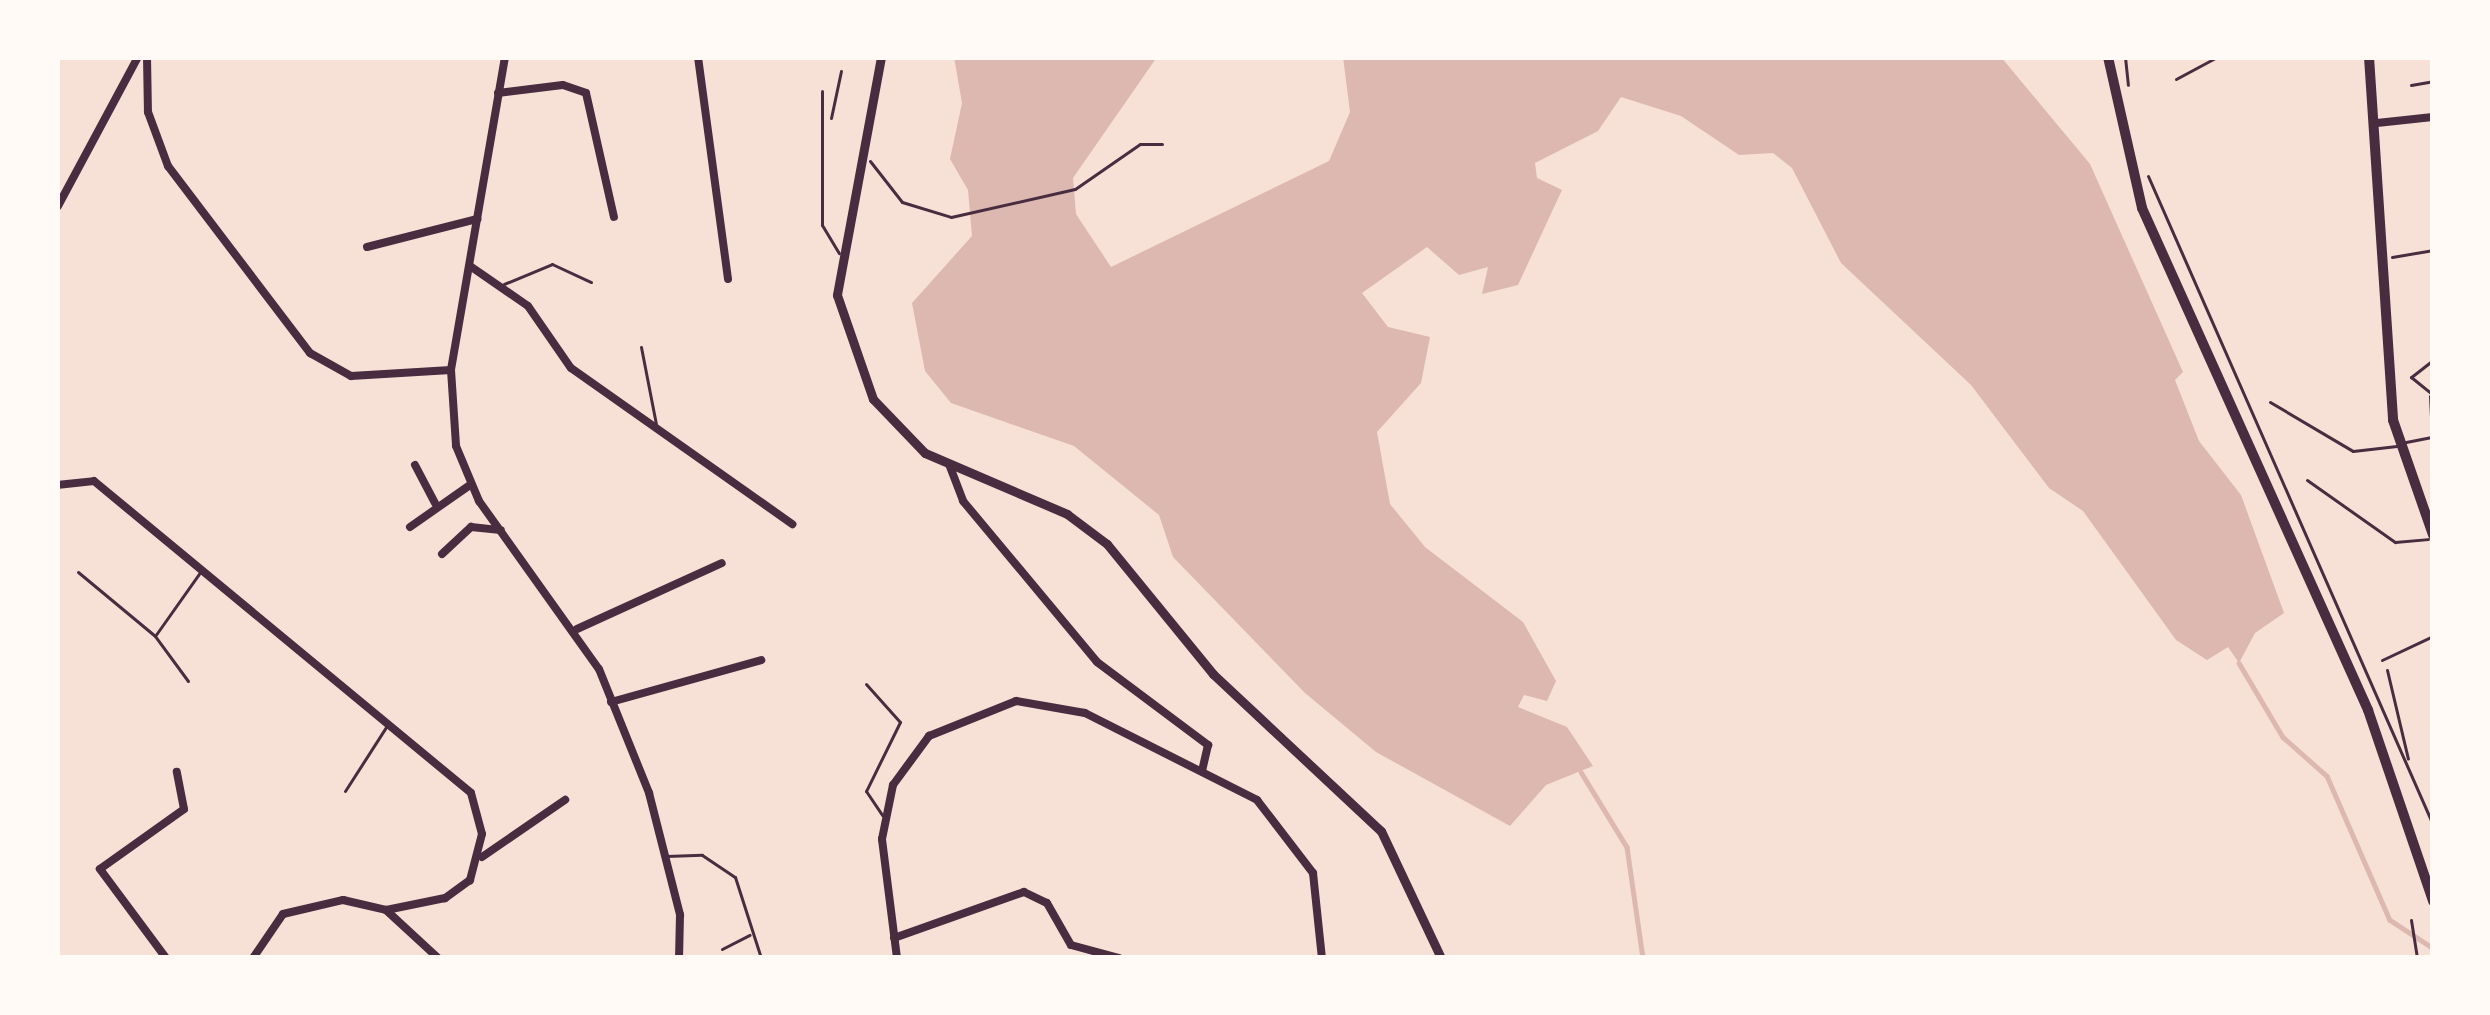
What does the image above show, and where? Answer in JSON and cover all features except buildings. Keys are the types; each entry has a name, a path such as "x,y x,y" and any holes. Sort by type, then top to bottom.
{"main road":[{"path":"2108,57 2142,208 2368,710 2433,901"},
{"path":"2369,57 2398,445 2433,536"}],"street":[{"path":"58,206 142,57"},
{"path":"142,57 162,154 310,353 351,376 451,370"},
{"path":"505,57 451,370 470,485 577,629 611,702 664,856 679,958"},
{"path":"698,57 728,279"},
{"path":"881,57 870,160 840,254 837,295 861,376 903,436 1107,544 1213,674 1381,831 1441,958"},
{"path":"498,93 563,85 586,93 614,217"},
{"path":"2377,123 2433,117"},
{"path":"367,247 478,219"},
{"path":"470,266 502,285 571,368 792,524"},
{"path":"949,464 963,501 1117,681 1196,732 1208,745 1202,771"},
{"path":"415,466 435,503"},
{"path":"57,484 94,481 476,799 481,857"},
{"path":"410,527 435,503 470,485"},
{"path":"442,554 471,527 501,530"},
{"path":"577,629 722,562"},
{"path":"611,702 761,660"},
{"path":"897,958 884,815 929,736 998,702 1067,706 1257,800 1300,845 1320,900 1322,958"},
{"path":"166,958 100,868 184,809 177,772"},
{"path":"253,958 300,903 386,910 446,898 481,857 565,800"},
{"path":"894,938 1035,892 1071,945 1119,958"},
{"path":"386,910 438,958"}],"lane":[{"path":"2176,79 2217,57"},
{"path":"840,254 822,225 829,119 841,70"},
{"path":"2411,85 2433,81"},
{"path":"822,91 829,119"},
{"path":"870,160 917,212 972,216 1075,189 1140,145 1162,144"},
{"path":"502,285 552,264 591,282"},
{"path":"641,347 656,426"},
{"path":"2270,402 2353,451 2432,437 2431,396 2411,377 2433,360"},
{"path":"2307,480 2397,544 2433,536"},
{"path":"155,635 202,569"},
{"path":"78,572 155,635 188,681"},
{"path":"2382,660 2433,636"},
{"path":"866,684 900,722 866,791 884,815"},
{"path":"345,791 388,723"},
{"path":"664,856 702,855 735,877 761,958"},
{"path":"722,949 752,934"}],"path":[{"path":"2125,57 2129,96"},
{"path":"2142,157 2431,823"},
{"path":"2384,259 2433,250"},
{"path":"2382,660 2407,760"},
{"path":"2411,920 2417,958"}],"shaded area":[{"path":"954,57 1157,57 1073,178 1076,214 1111,267 1329,161 1350,112 1343,57 2001,57 2090,164 2183,372 2175,380 2199,441 2241,495 2284,613 2255,633 2239,663 2228,647 2207,660 2176,640 2083,511 2049,488 1971,385 1841,263 1792,168 1773,153 1739,155 1681,116 1621,97 1598,131 1535,163 1537,178 1562,190 1518,285 1482,294 1488,267 1459,275 1427,247 1362,293 1388,327 1430,337 1421,383 1377,432 1390,504 1425,547 1523,622 1556,681 1547,701 1524,695 1518,707 1567,727 1593,766 1546,785 1510,826 1376,752 1305,693 1173,557 1159,515 1074,446 951,403 925,371 912,303 972,236 968,190 950,159 962,103"}],"waterway":[{"path":"2239,663 2283,737 2327,776 2390,920 2433,948"},
{"path":"1581,772 1627,847 1643,958"}]}
